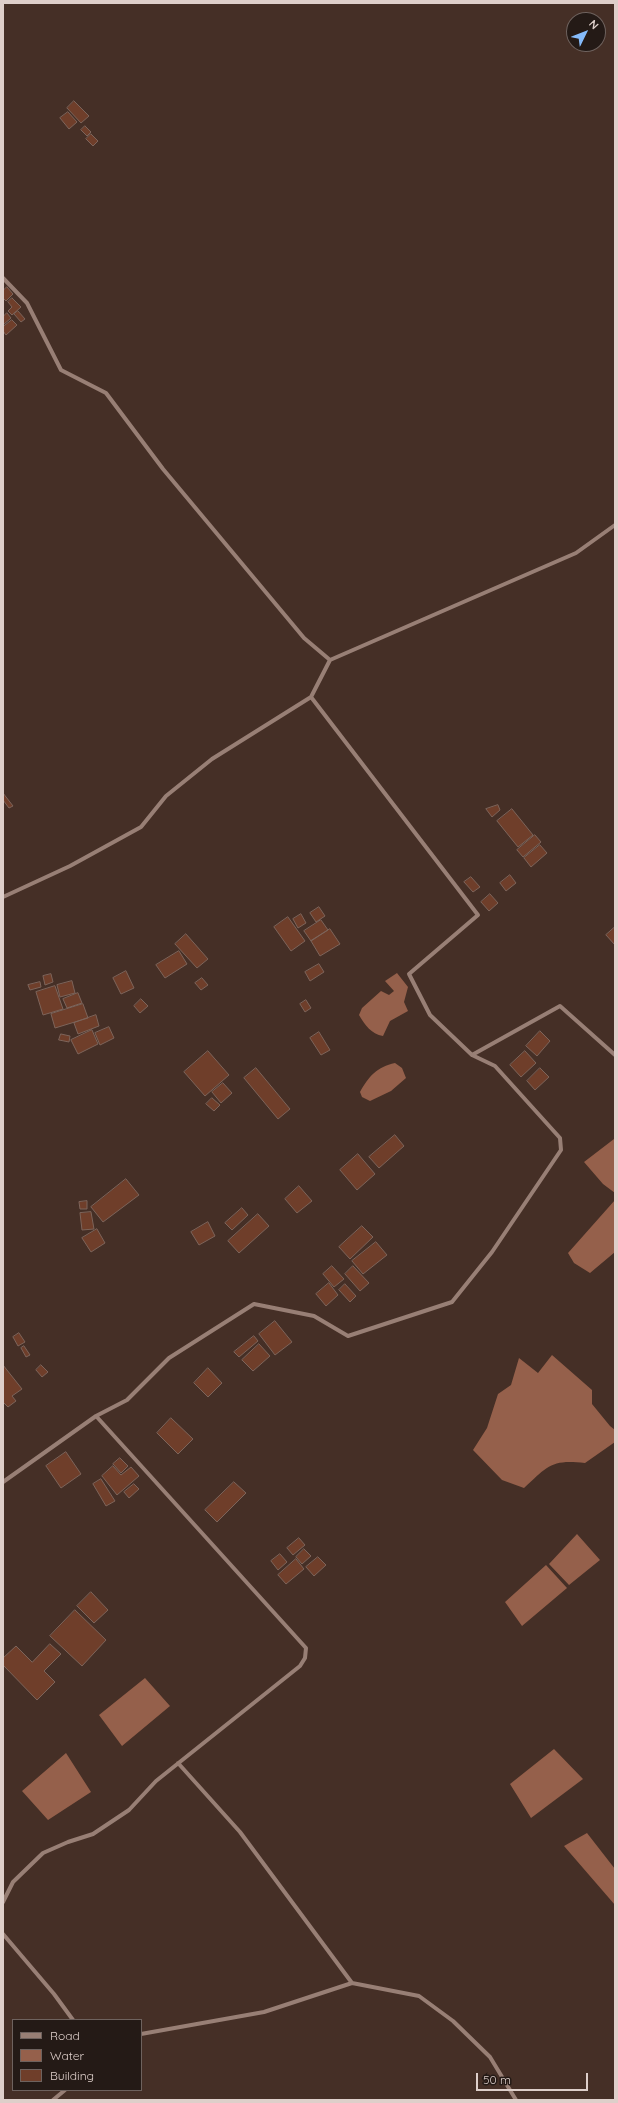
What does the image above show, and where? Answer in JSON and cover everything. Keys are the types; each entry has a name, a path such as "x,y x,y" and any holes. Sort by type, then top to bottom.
{"street":[{"path":"3,278 27,303 61,370 106,393 163,468 304,638 330,660"},
{"path":"3,897 70,866 141,827 166,796 212,759 311,697 330,660 576,553 615,525"},
{"path":"3,1482 96,1416 128,1400 169,1358 254,1304 314,1316 348,1336 452,1302 492,1252 561,1150 560,1138 495,1066 472,1055 430,1015 409,974 478,915 311,697"},
{"path":"472,1055 560,1006 615,1055"},
{"path":"3,1902 13,1882 43,1853 68,1842 93,1834 129,1810 156,1781 300,1666 305,1658 306,1648 265,1600 96,1416"},
{"path":"178,1763 240,1832 352,1983"},
{"path":"3,1934 54,1994 72,2019"},
{"path":"142,2034 264,2012 352,1983 419,1996 453,2021 490,2057 516,2100"},
{"path":"53,2100 64,2091"}],"water":[{"path":"397,973 408,987 404,1002 408,1011 390,1021 383,1036 379,1035 369,1028 359,1015 362,1008 381,991 389,995 394,991 385,981"},
{"path":"395,1063 402,1068 406,1078 391,1091 370,1101 362,1097 360,1092 370,1077 383,1067"},
{"path":"615,1120 615,1193 603,1184 584,1162 614,1139"},
{"path":"615,1200 615,1252 590,1273 574,1263 568,1253"},
{"path":"552,1355 592,1390 592,1404 615,1430 615,1442 585,1463 557,1463 545,1469 524,1488 502,1480 473,1450 487,1428 498,1394 511,1385 519,1358 538,1373"},
{"path":"577,1534 600,1560 569,1585 549,1564"},
{"path":"546,1565 567,1588 522,1626 505,1602"},
{"path":"145,1678 170,1706 122,1746 99,1715"},
{"path":"554,1749 583,1779 531,1818 510,1784"},
{"path":"66,1753 91,1792 48,1820 22,1791"},
{"path":"587,1833 615,1869 615,1905 564,1846"}],"building":[{"path":"74,101 89,116 81,123 67,108"},
{"path":"68,112 77,122 69,129 60,118"},
{"path":"85,126 91,132 87,136 81,130"},
{"path":"91,134 98,141 93,146 86,139"},
{"path":"7,287 13,294 6,301 3,298 3,291"},
{"path":"12,298 21,307 12,315 8,311 12,307 8,302"},
{"path":"18,311 25,319 21,322 14,314"},
{"path":"7,313 11,318 3,325 3,317"},
{"path":"12,320 17,325 6,335 3,331 3,327"},
{"path":"3,793 13,806 9,808 3,800"},
{"path":"498,805 500,810 492,817 486,809"},
{"path":"512,809 533,835 518,847 497,821"},
{"path":"535,835 541,842 523,857 517,850"},
{"path":"540,845 547,853 531,867 524,858"},
{"path":"510,875 516,883 506,891 500,883"},
{"path":"471,877 480,887 473,892 464,882"},
{"path":"490,894 498,903 489,911 481,902"},
{"path":"319,907 325,916 316,922 310,913"},
{"path":"301,914 306,923 298,928 293,919"},
{"path":"288,917 305,941 291,951 274,927"},
{"path":"321,920 328,930 311,941 304,931"},
{"path":"615,927 615,945 606,935"},
{"path":"330,929 340,944 320,956 311,941"},
{"path":"186,934 208,959 197,968 175,944"},
{"path":"179,951 187,964 165,978 156,965"},
{"path":"319,964 324,972 310,981 305,972"},
{"path":"126,971 134,988 121,994 113,978"},
{"path":"51,974 53,982 45,985 43,976"},
{"path":"202,978 208,985 201,990 195,983"},
{"path":"72,981 75,993 60,997 57,985"},
{"path":"40,982 41,987 30,990 28,985"},
{"path":"55,986 63,1009 43,1015 36,992"},
{"path":"78,993 82,1003 67,1008 63,999"},
{"path":"141,999 148,1006 140,1013 134,1006"},
{"path":"306,1000 311,1008 305,1012 300,1004"},
{"path":"83,1004 88,1018 55,1028 51,1014"},
{"path":"96,1015 99,1026 78,1034 74,1023"},
{"path":"109,1027 114,1038 100,1045 95,1033"},
{"path":"92,1030 98,1044 78,1054 71,1040"},
{"path":"540,1031 550,1041 537,1056 526,1046"},
{"path":"319,1032 330,1050 321,1055 310,1038"},
{"path":"61,1034 70,1036 69,1042 59,1040"},
{"path":"208,1051 229,1075 205,1096 184,1072"},
{"path":"525,1051 536,1063 521,1077 510,1065"},
{"path":"256,1068 290,1109 278,1119 244,1078"},
{"path":"540,1068 549,1077 535,1090 527,1081"},
{"path":"223,1083 232,1093 221,1103 212,1092"},
{"path":"212,1098 220,1105 214,1111 206,1104"},
{"path":"395,1135 404,1146 379,1168 369,1157"},
{"path":"358,1154 375,1174 357,1190 340,1170"},
{"path":"126,1179 139,1195 103,1222 91,1207"},
{"path":"299,1186 312,1201 297,1213 285,1199"},
{"path":"87,1201 87,1209 80,1209 79,1202"},
{"path":"242,1208 248,1215 232,1230 225,1223"},
{"path":"91,1212 94,1229 82,1230 80,1213"},
{"path":"258,1214 269,1226 239,1253 228,1241"},
{"path":"208,1222 215,1236 199,1245 191,1232"},
{"path":"362,1226 373,1237 350,1259 339,1247"},
{"path":"97,1229 105,1243 91,1252 82,1238"},
{"path":"376,1242 387,1255 363,1274 352,1261"},
{"path":"332,1266 344,1279 334,1287 323,1274"},
{"path":"353,1266 369,1283 360,1291 345,1274"},
{"path":"329,1283 338,1295 326,1306 316,1294"},
{"path":"345,1284 356,1296 350,1302 339,1290"},
{"path":"275,1321 292,1342 275,1355 259,1334"},
{"path":"19,1333 25,1342 18,1346 13,1337"},
{"path":"254,1336 258,1341 239,1357 234,1352"},
{"path":"259,1344 270,1356 253,1371 242,1360"},
{"path":"24,1346 30,1355 26,1357 21,1348"},
{"path":"3,1365 22,1389 12,1396 16,1401 8,1407 3,1402"},
{"path":"41,1365 48,1372 42,1377 36,1370"},
{"path":"208,1368 222,1383 208,1397 194,1383"},
{"path":"171,1418 193,1439 178,1454 157,1433"},
{"path":"66,1452 81,1474 61,1488 46,1466"},
{"path":"120,1458 128,1466 121,1473 113,1464"},
{"path":"113,1466 121,1475 131,1467 139,1476 117,1495 102,1476"},
{"path":"101,1479 115,1501 106,1506 93,1484"},
{"path":"234,1482 246,1493 217,1522 205,1510"},
{"path":"134,1484 139,1489 129,1498 124,1492"},
{"path":"299,1538 305,1545 293,1555 287,1548"},
{"path":"304,1549 311,1556 302,1564 296,1557"},
{"path":"280,1554 287,1562 278,1570 271,1561"},
{"path":"318,1557 326,1565 314,1576 306,1567"},
{"path":"296,1559 304,1569 286,1584 278,1575"},
{"path":"91,1592 108,1610 94,1623 77,1606"},
{"path":"75,1610 106,1640 82,1666 50,1636"},
{"path":"50,1644 61,1654 44,1671 55,1682 37,1700 3,1665 3,1658 16,1646 32,1662"}]}
